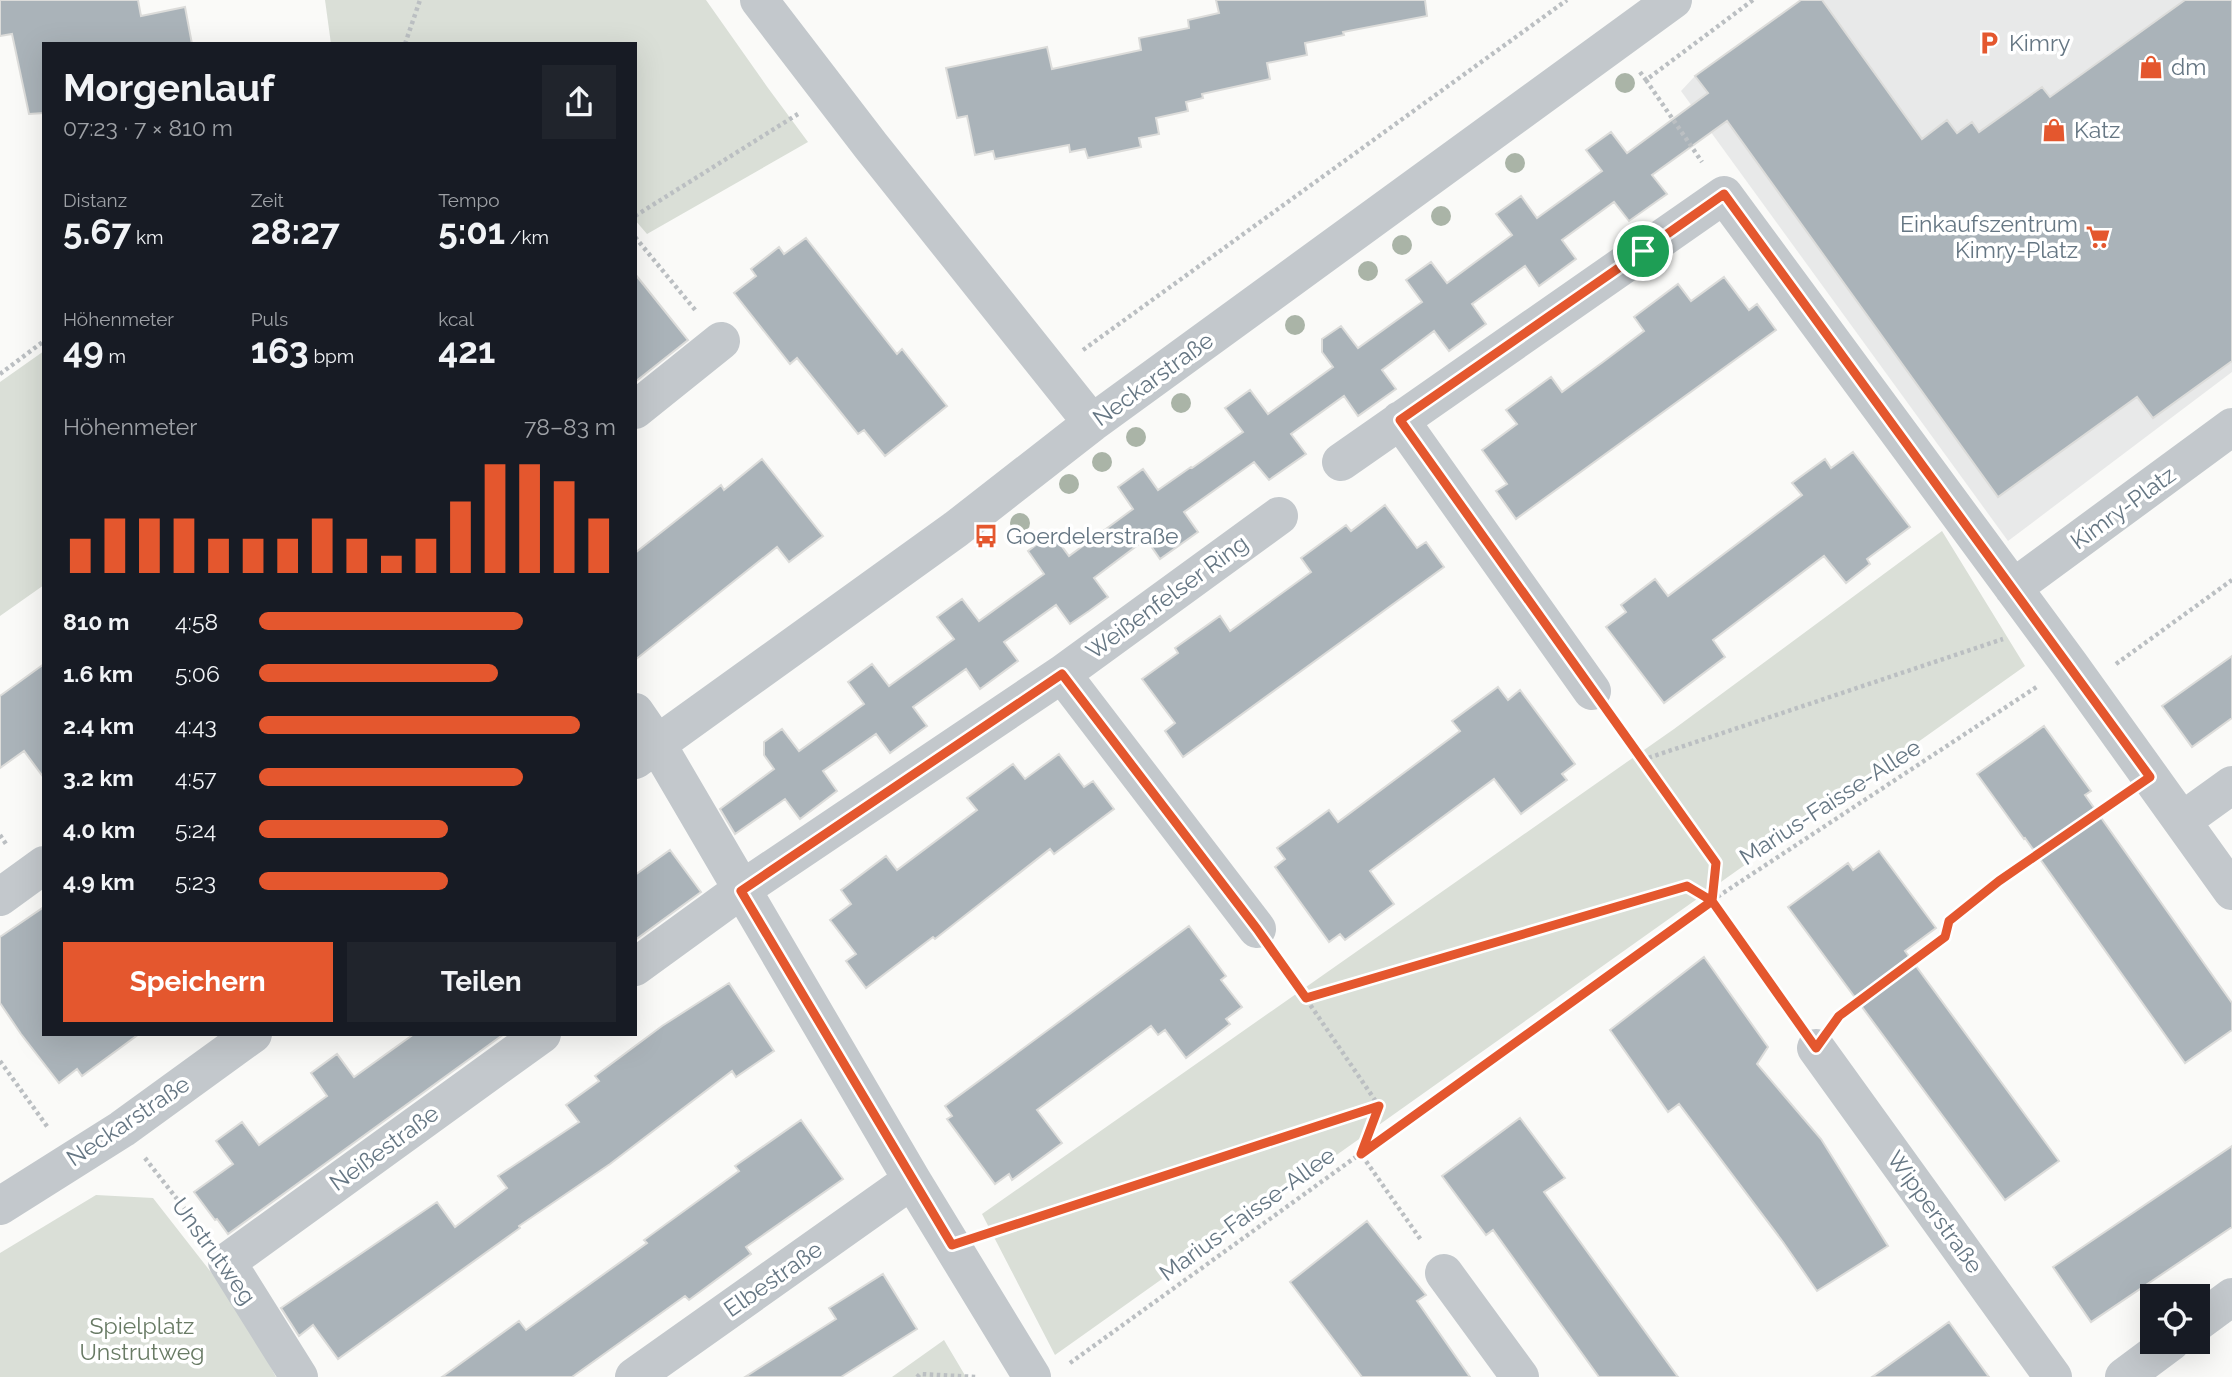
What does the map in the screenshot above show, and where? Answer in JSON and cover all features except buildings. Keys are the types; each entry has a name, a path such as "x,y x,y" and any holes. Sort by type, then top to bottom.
{"street":[{"path":"759,0 1092,423"},
{"name":"Neckarstraße","path":"646,752 956,529 1092,423 1674,0"},
{"path":"1341,462 1724,194 2070,665 2232,891"},
{"path":"637,408 721,341"},
{"path":"1400,420 1592,691"},
{"name":"Kimry-Platz","path":"2013,588 2232,427"},
{"name":"Weißenfelser Ring","path":"741,891 1062,674 1279,516"},
{"path":"1062,674 1257,929"},
{"path":"637,719 646,752 741,891 952,1245 1046,1373"},
{"path":"2182,821 2232,785"},
{"path":"0,897 42,866"},
{"path":"637,966 741,891"},
{"name":"Neckarstraße","path":"0,1206 122,1129 250,1036"},
{"name":"Neißestraße","path":"227,1262 539,1036"},
{"name":"Wipperstraße","path":"1816,1048 2053,1377"},
{"name":"Elbestraße","path":"634,1377 912,1180"},
{"name":"Unstrutweg","path":"227,1262 299,1377"},
{"path":"1444,1272 1520,1377"},
{"path":"2210,1313 2232,1297"},
{"path":"2124,1377 2155,1354"}],"path":[{"path":"406,42 420,0"},
{"path":"1052,372 1567,0"},
{"path":"1646,80 1724,194"},
{"path":"637,215 831,93"},
{"path":"637,239 721,341"},
{"path":"0,374 42,342"},
{"path":"2070,665 2113,666 2232,580"},
{"path":"1642,760 1998,640 2039,623"},
{"name":"Marius-Faisse-Allee","path":"1046,1373 1361,1154 1712,901 2070,665"},
{"path":"1592,691 1716,863 1712,901"},
{"path":"1306,998 1687,886 1712,901 1816,1048 1839,1016 1945,937 1949,921 1999,881 2150,777"},
{"path":"1257,929 1379,1106"},
{"path":"0,1061 71,1160"},
{"path":"1379,1106 1361,1154 1444,1272"},
{"path":"952,1245 1379,1106"},
{"name":"Unstrutweg","path":"122,1129 227,1262"},
{"path":"918,1377 920,1374 976,1377"}],"shaded area":[{"path":"1801,0 2232,0 2232,372 2008,541 1681,91 1695,76"}],"green space":[{"path":"325,0 706,0 808,142 647,234 637,222 637,42 331,42"},
{"path":"42,352 42,586 0,616 0,382"},
{"path":"1942,531 2025,666 1055,1355 982,1214 1674,729"},
{"name":"Spielplatz Unstrutweg","path":"96,1195 153,1198 239,1308 276,1377 0,1377 0,1253"},
{"path":"944,1340 966,1377 892,1377"}],"place":[{"name":"Kimry","path":"1989,43"},
{"name":"dm","path":"2151,67"},
{"name":"Katz","path":"2054,130"},
{"name":"Einkaufszentrum Kimry-Platz","path":"2098,237"},
{"name":"Goerdelerstraße","path":"986,536"}],"route":[{"path":"1643,251 1400,420 1716,863 1712,901 1687,886 1306,998 1257,929 1062,674 741,891 952,1245 1379,1106 1361,1154 1712,901 1816,1048 1839,1016 1945,937 1949,921 1999,881 2150,777 1724,194 1643,251"}]}
